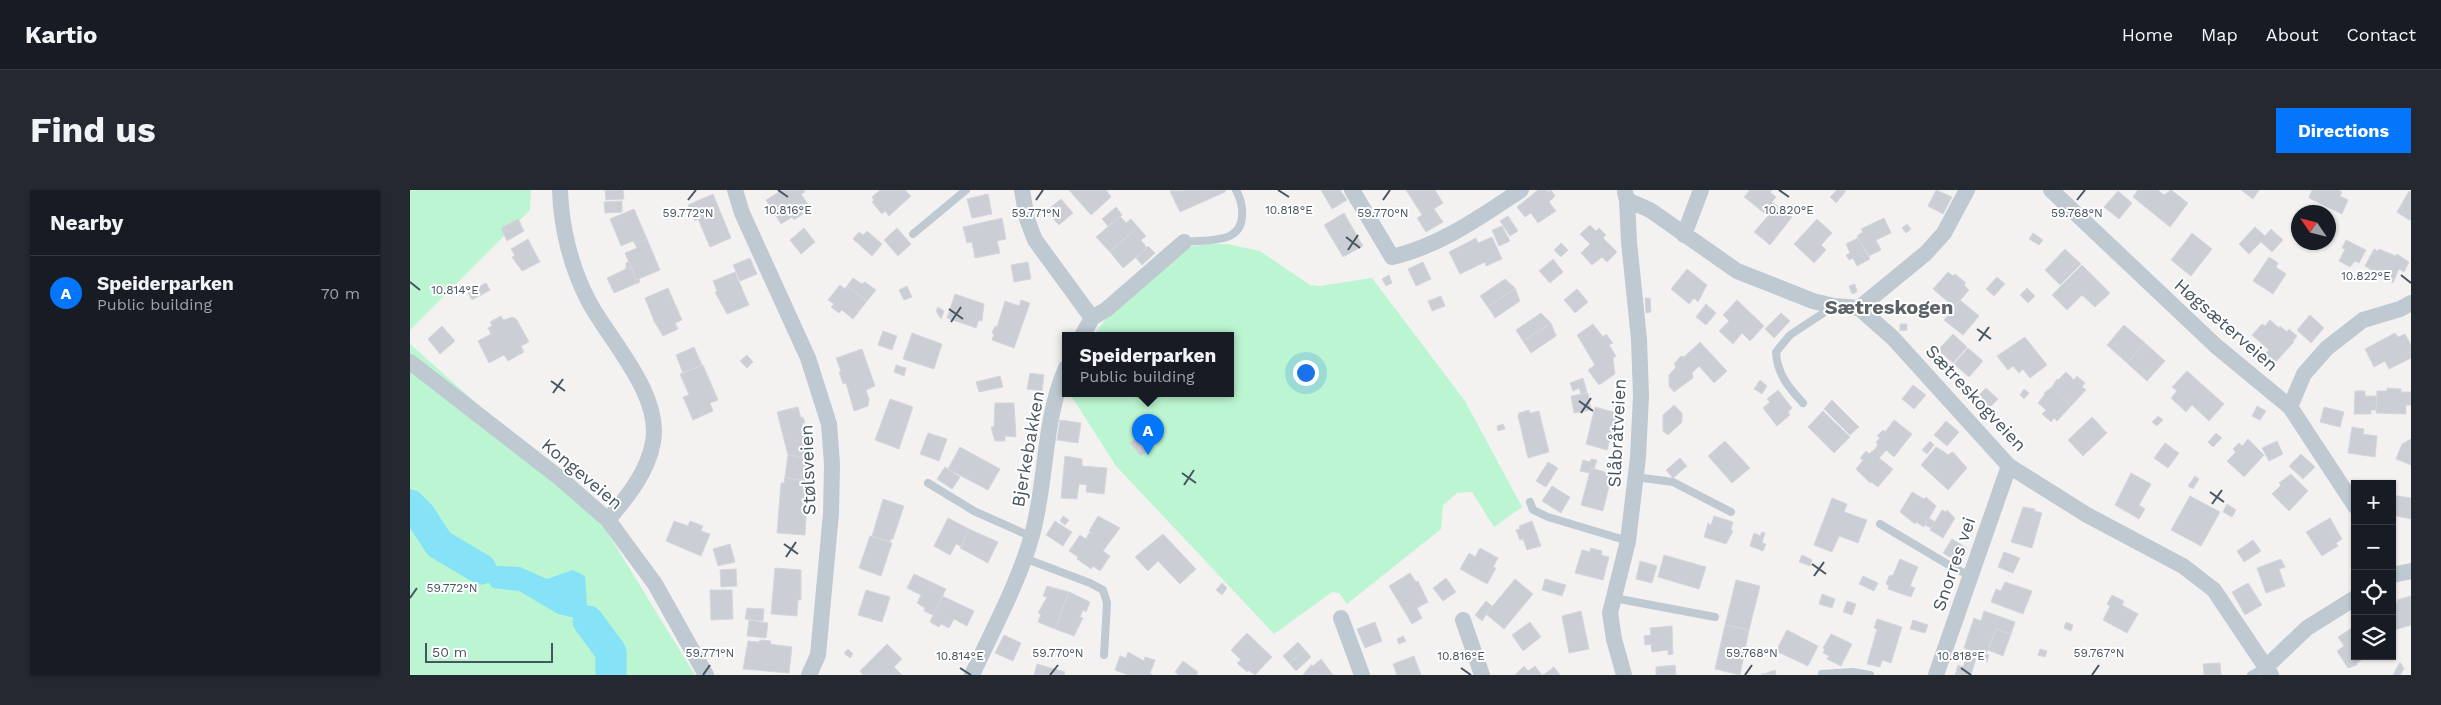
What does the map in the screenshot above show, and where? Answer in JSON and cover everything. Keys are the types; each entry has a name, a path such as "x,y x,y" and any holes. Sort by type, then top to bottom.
{"street":[{"path":"560,190 564,232 576,272 588,299 639,379 654,420 654,441 646,464 625,501 608,520"},
{"name":"Stølsveien","path":"734,190 742,213 808,358 829,424 832,464 831,513 818,654 809,675"},
{"path":"1022,190 1027,219 1035,240 1092,318"},
{"path":"1356,193 1392,256 1418,251 1467,226 1521,190"},
{"path":"1684,235 1701,190"},
{"path":"1626,195 1737,271 1813,301 1834,306 1859,308 1926,253 1944,232 1967,190"},
{"name":"Høgsæterveien","path":"2051,190 2216,346 2290,407 2351,500"},
{"name":"Slåbråtveien","path":"1624,675 1614,639 1610,613 1628,540 1641,396 1639,339 1626,195"},
{"path":"1084,332 1092,318 1107,309 1184,242"},
{"path":"2290,407 2304,374 2327,348 2363,320 2400,309 2411,303"},
{"name":"Sætreskogveien","path":"1859,308 1893,338 2009,466 2087,515 2200,577 2214,590 2269,671"},
{"name":"Kongeveien","path":"410,362 561,479 608,520 655,584 706,675"},
{"name":"Bjerkebakken","path":"972,675 1032,537 1039,506 1051,417 1062,381"},
{"name":"Snorres vei","path":"1936,675 2009,466"},
{"path":"2396,574 2411,571"},
{"path":"2269,671 2307,628 2351,600"},
{"path":"1341,618 1362,675"},
{"path":"1463,620 1482,675"}],"lane":[{"path":"913,234 966,190"},
{"path":"1184,242 1231,237 1238,232 1242,224 1243,213 1241,199 1236,190"},
{"path":"1803,403 1780,374 1776,352 1790,335 1834,306"},
{"path":"1635,476 1673,482 1731,512"},
{"name":"Bjerkebakken","path":"928,483 974,511 1032,537"},
{"path":"1530,502 1534,510 1548,517 1628,540"},
{"path":"1880,524 1971,576"},
{"path":"1024,558 1090,583 1103,590 1106,598 1104,655"},
{"path":"1613,598 1715,617"},
{"path":"2251,675 2269,671"},
{"path":"1822,674 1853,672 1870,675"}],"green space":[{"path":"410,190 531,190 530,210 410,330"},
{"path":"1206,244 1227,244 1260,251 1310,285 1320,286 1372,278 1465,401 1522,507 1494,527 1472,492 1457,493 1443,505 1441,529 1347,604 1339,593 1332,592 1274,634 1116,466 1072,397 1234,397 1234,332 1096,332 1115,307 1185,248"},
{"path":"410,344 530,451 601,522 695,675 410,675"}],"water":[{"path":"484,565 520,567 547,579 573,570 585,576 588,621 558,614 519,591 493,588 480,573"}],"building":[{"path":"605,190 623,190 624,199 606,200"},
{"path":"782,190 804,190 805,192 801,194 809,206 801,211 803,214 794,220 792,217 781,224 766,200"},
{"path":"880,190 905,190 911,196 889,216 885,211 882,214 872,202 874,200 872,197"},
{"path":"1069,190 1106,190 1111,197 1091,215"},
{"path":"1225,190 1225,192 1180,212 1170,191"},
{"path":"1321,190 1340,190 1347,200 1332,209"},
{"path":"1406,190 1435,190 1443,203 1434,209 1443,222 1426,232 1417,218 1422,215"},
{"path":"1538,190 1547,190 1548,192 1551,190 1555,196 1549,202 1556,211 1538,223 1531,213 1525,217 1517,207"},
{"path":"1750,190 1772,190 1770,192 1776,197 1772,202 1792,217 1770,245 1754,232 1768,216 1744,197"},
{"path":"1837,190 1846,191 1836,203 1830,197"},
{"path":"1936,190 1952,197 1943,214 1928,206"},
{"path":"2138,190 2158,190 2164,195 2171,190 2188,203 2170,227 2133,197"},
{"path":"2241,190 2259,190 2253,199"},
{"path":"2312,190 2338,190 2342,192 2340,196 2348,200 2342,214 2336,211 2336,205 2323,205 2309,198"},
{"path":"2118,191 2132,203 2119,219 2104,207"},
{"path":"2409,191 2411,192 2411,220 2397,212"},
{"path":"713,194 731,238 710,247 698,219 695,221 688,205"},
{"path":"988,194 992,214 972,218 967,199"},
{"path":"1061,199 1073,213 1059,225 1046,211"},
{"path":"622,201 622,212 605,213 604,202"},
{"path":"1116,207 1122,215 1108,226 1102,219"},
{"path":"634,209 647,239 635,244 633,241 621,246 610,219"},
{"path":"1344,213 1363,246 1343,257 1324,225"},
{"path":"1120,216 1126,223 1131,219 1138,227 1110,252 1096,237"},
{"path":"1508,216 1518,231 1510,236 1500,221"},
{"path":"1002,218 1006,239 997,241 1000,253 975,258 972,242 967,243 963,227"},
{"path":"1884,218 1891,233 1876,240 1881,250 1869,256 1857,236 1863,232 1861,229"},
{"path":"518,219 524,231 507,241 501,228"},
{"path":"1817,219 1832,233 1821,245 1826,250 1814,263 1794,244"},
{"path":"1907,224 1911,229 1906,233 1902,228"},
{"path":"1590,225 1596,231 1599,228 1606,235 1603,238 1617,252 1607,262 1602,257 1592,265 1581,253 1590,244 1580,234"},
{"path":"1502,226 1510,241 1499,246 1492,230"},
{"path":"1138,227 1146,236 1141,240 1147,248 1123,268 1110,252"},
{"path":"2255,227 2265,236 2271,229 2283,240 2272,252 2261,242 2249,254 2239,244"},
{"path":"804,228 815,242 801,254 790,240"},
{"path":"897,228 911,244 898,256 884,240"},
{"path":"867,231 882,244 872,256 853,239 859,232 863,235"},
{"path":"2033,233 2043,240 2039,245 2029,239"},
{"path":"2192,233 2212,249 2191,276 2171,260"},
{"path":"1492,237 1502,259 1486,266 1485,262 1460,274 1449,252 1476,238 1478,243"},
{"path":"1858,238 1870,259 1857,266 1853,258 1849,260 1846,255 1850,253 1846,244"},
{"path":"528,239 540,262 522,271 512,257 515,256 511,249"},
{"path":"647,239 660,270 636,280 625,253 637,248 635,244"},
{"path":"2346,240 2366,250 2359,263 2355,261 2350,267 2339,261 2345,249 2342,248"},
{"path":"1561,243 1568,250 1561,257 1554,250"},
{"path":"1148,246 1155,253 1142,265 1136,258"},
{"path":"2065,249 2081,264 2060,285 2045,270"},
{"path":"2374,249 2378,251 2379,249 2396,256 2397,254 2409,262 2404,272 2399,269 2393,283 2365,266"},
{"path":"2269,257 2278,263 2276,267 2286,274 2273,294 2253,281"},
{"path":"750,258 757,274 740,281 733,265"},
{"path":"1553,259 1563,272 1550,283 1539,271"},
{"path":"629,262 636,280 639,279 640,282 614,293 607,278 626,269 626,263"},
{"path":"1028,262 1031,279 1014,282 1011,265"},
{"path":"1423,262 1431,279 1416,286 1408,269"},
{"path":"2082,265 2110,293 2095,307 2082,295 2067,310 2052,295"},
{"path":"1687,269 1707,285 1698,302 1694,298 1689,304 1671,289"},
{"path":"735,272 749,305 727,314 715,292 717,291 713,281"},
{"path":"1948,272 1953,276 1955,274 1966,283 1964,285 1969,290 1954,307 1933,289"},
{"path":"1389,275 1392,283 1386,286 1382,279"},
{"path":"1997,277 2005,284 1994,296 1986,289"},
{"path":"853,278 862,284 865,282 876,290 867,301 847,286"},
{"path":"1505,279 1515,288 1488,307 1480,296"},
{"path":"486,283 490,290 472,300 468,293"},
{"path":"1855,284 1857,292 1852,294 1849,286"},
{"path":"840,285 845,289 847,286 867,301 853,319 842,310 839,313 831,307 834,304 828,300"},
{"path":"907,286 912,297 904,300 899,290"},
{"path":"668,288 682,320 675,323 678,329 663,336 654,321 645,298"},
{"path":"1515,288 1520,301 1495,318 1488,307"},
{"path":"2027,288 2035,296 2028,303 2020,295"},
{"path":"1577,289 1588,302 1575,313 1564,300"},
{"path":"955,294 984,304 982,321 979,320 976,328 947,318"},
{"path":"1441,296 1445,306 1432,311 1428,301"},
{"path":"1645,298 1650,298 1651,312 1646,313"},
{"path":"1021,300 1030,303 1014,348 992,340 994,334 992,333 995,326 997,327 1005,301 1019,306"},
{"path":"1737,300 1764,326 1750,341 1742,333 1733,344 1719,331 1729,321 1723,315"},
{"path":"1960,300 1979,316 1963,335 1944,320"},
{"path":"1706,304 1716,313 1706,325 1696,317"},
{"path":"938,307 944,311 941,319 936,311"},
{"path":"1541,313 1551,323 1523,341 1516,330"},
{"path":"1781,313 1790,321 1774,338 1765,329"},
{"path":"2310,315 2324,328 2311,343 2297,330"},
{"path":"501,316 503,320 513,317 517,320 529,342 521,346 524,352 508,361 504,355 489,363 478,341 491,334 488,328 492,326 490,322"},
{"path":"2270,320 2279,328 2280,326 2287,332 2289,329 2297,336 2294,342 2272,366 2262,357 2269,350 2252,335 2262,324 2265,326"},
{"path":"1551,323 1556,336 1531,353 1523,341"},
{"path":"1593,324 1603,337 1606,334 1613,343 1609,345 1616,356 1613,358 1615,374 1599,385 1588,370 1595,365 1577,335"},
{"path":"1900,324 1907,324 1907,330 1900,331"},
{"path":"2124,325 2145,343 2127,363 2107,345"},
{"path":"442,326 455,341 440,354 428,339"},
{"path":"883,331 897,336 892,350 878,345"},
{"path":"912,333 942,344 934,369 903,359"},
{"path":"2395,333 2398,337 2405,334 2411,345 2411,358 2389,369 2385,361 2374,367 2365,349"},
{"path":"1953,334 1967,347 1953,363 1938,350"},
{"path":"2025,337 2047,365 2030,378 2023,369 2019,373 2013,366 2008,370 1997,356"},
{"path":"1700,342 1727,371 1714,383 1699,366 1692,373 1693,378 1674,392 1669,386 1669,375 1676,367 1674,364 1681,356 1684,357"},
{"path":"2145,343 2165,361 2147,381 2127,363"},
{"path":"694,347 702,365 683,373 676,355"},
{"path":"1968,348 1983,361 1969,377 1954,364"},
{"path":"862,349 875,386 866,390 869,399 868,406 854,411 846,383 843,384 836,358"},
{"path":"747,355 753,362 747,368 740,361"},
{"path":"703,365 718,400 710,403 713,411 693,420 683,397 689,395 680,374"},
{"path":"896,365 906,368 904,376 894,372"},
{"path":"2187,371 2224,404 2209,421 2192,405 2186,412 2171,398 2177,391 2172,387"},
{"path":"2066,372 2074,380 2077,376 2085,383 2082,387 2086,390 2071,406 2052,387 2057,379"},
{"path":"1030,373 1044,375 1042,391 1027,389"},
{"path":"1000,376 1003,387 979,392 976,382"},
{"path":"1583,378 1587,392 1581,394 1579,388 1573,391 1570,383"},
{"path":"1760,380 1767,386 1762,394 1754,389"},
{"path":"1913,385 1926,395 1914,409 1902,399"},
{"path":"2052,387 2071,406 2057,421 2054,418 2051,422 2042,414 2046,410 2038,403 2044,393"},
{"path":"1986,388 1998,399 1985,412 1973,401"},
{"path":"2387,388 2401,389 2401,392 2411,392 2411,405 2406,405 2406,414 2376,413 2377,391 2387,391"},
{"path":"2024,389 2029,393 2024,399 2020,395"},
{"path":"1778,390 1792,408 1788,412 1790,415 1777,426 1763,408 1770,402 1767,399"},
{"path":"2355,391 2365,391 2365,396 2377,396 2376,410 2371,410 2371,414 2354,414"},
{"path":"1588,393 1591,410 1574,413 1571,396"},
{"path":"890,399 913,407 899,449 875,440"},
{"path":"1832,400 1859,427 1850,435 1824,409"},
{"path":"995,403 1014,403 1016,437 1005,436 1005,441 995,441 991,427 994,427"},
{"path":"1674,405 1682,413 1682,422 1668,435 1663,431 1663,415"},
{"path":"2257,406 2266,411 2260,420 2252,416"},
{"path":"798,407 801,418 803,417 805,423 802,423 808,444 805,445 805,458 788,455 777,412"},
{"path":"1595,407 1617,413 1607,450 1586,444"},
{"path":"2324,407 2344,412 2340,427 2320,422"},
{"path":"1529,410 1530,413 1539,411 1549,452 1528,458 1518,416 1519,413"},
{"path":"1823,411 1850,437 1834,453 1808,427"},
{"path":"2158,416 2163,420 2157,426 2152,422"},
{"path":"2092,417 2107,433 2083,456 2068,440"},
{"path":"1060,420 1081,423 1078,443 1057,440"},
{"path":"1894,420 1912,434 1894,457 1886,450 1882,455 1875,449 1878,444 1876,442 1880,438 1877,436 1883,430 1885,432"},
{"path":"1946,421 1959,432 1947,446 1934,435"},
{"path":"1503,424 1505,429 1498,431 1497,426"},
{"path":"1150,426 1161,439 1141,456 1130,443"},
{"path":"2352,427 2364,429 2363,434 2377,436 2375,457 2348,453"},
{"path":"928,433 947,439 939,461 920,454"},
{"path":"2216,433 2222,438 2213,447 2208,442"},
{"path":"2248,439 2264,455 2244,477 2227,461 2236,452 2233,449 2239,443 2242,446"},
{"path":"2411,439 2411,465 2396,459 2402,444"},
{"path":"1725,441 1750,468 1732,483 1708,456"},
{"path":"1930,441 1934,445 1927,454 1922,450"},
{"path":"2277,441 2283,454 2269,461 2262,448"},
{"path":"2165,443 2179,453 2168,468 2154,458"},
{"path":"960,447 1000,469 988,490 948,469"},
{"path":"1936,447 1947,455 1953,452 1967,468 1948,490 1921,465"},
{"path":"1875,449 1882,455 1879,458 1893,469 1878,487 1870,483 1856,469 1863,460 1860,458 1866,451 1869,454"},
{"path":"2301,454 2315,467 2303,479 2289,466"},
{"path":"788,455 808,459 808,482 785,477"},
{"path":"1065,456 1082,459 1082,466 1107,468 1104,494 1086,492 1087,485 1079,484 1077,499 1061,498"},
{"path":"1680,458 1687,466 1673,478 1666,470"},
{"path":"1591,459 1597,460 1594,469 1591,468 1590,473 1580,471 1583,460 1590,462"},
{"path":"1548,462 1558,468 1546,487 1536,481"},
{"path":"945,467 960,477 952,489 937,479"},
{"path":"1591,468 1612,474 1603,511 1581,505"},
{"path":"2131,473 2151,484 2139,505 2145,509 2139,519 2115,505"},
{"path":"2291,474 2308,491 2289,511 2272,494 2281,485 2279,483"},
{"path":"2195,476 2199,479 2193,489 2188,486"},
{"path":"785,477 808,482 805,535 777,533 781,483 784,483"},
{"path":"1552,486 1570,497 1561,513 1542,501"},
{"path":"1912,492 1924,499 1926,497 1936,506 1924,527 1916,522 1915,524 1900,512"},
{"path":"2190,496 2220,512 2201,546 2171,530"},
{"path":"2396,496 2411,498 2411,519 2396,516"},
{"path":"1832,498 1847,504 1844,512 1867,520 1858,543 1839,536 1832,552 1814,545"},
{"path":"883,499 904,506 893,539 890,542 872,536"},
{"path":"2227,504 2236,510 2232,517 2223,512"},
{"path":"2023,507 2035,509 2034,511 2042,513 2032,548 2011,542"},
{"path":"1942,510 1946,512 1947,510 1955,518 1943,538 1930,530"},
{"path":"1063,516 1069,520 1065,525 1060,521"},
{"path":"1098,516 1120,528 1103,551 1110,556 1100,571 1093,566 1091,569 1069,551 1080,535 1086,539 1089,533 1092,534 1089,531"},
{"path":"1714,516 1733,522 1731,530 1733,531 1726,544 1704,537 1708,523 1711,525"},
{"path":"948,518 969,529 961,546 956,544 950,555 934,546"},
{"path":"1929,518 1935,522 1931,528 1925,525"},
{"path":"2330,518 2342,539 2336,543 2338,546 2322,556 2306,532"},
{"path":"674,521 688,526 690,521 703,526 701,531 710,534 701,556 666,541"},
{"path":"1055,521 1072,532 1063,546 1046,535"},
{"path":"1532,521 1541,546 1527,550 1523,539 1520,540 1516,530 1520,529 1519,526"},
{"path":"969,529 998,542 988,563 960,548"},
{"path":"1762,532 1765,533 1762,543 1766,544 1763,551 1750,546 1754,533 1760,536"},
{"path":"1163,534 1196,569 1180,584 1158,561 1148,571 1135,557"},
{"path":"870,536 892,543 881,576 859,568"},
{"path":"1952,539 1967,548 1958,562 1943,553"},
{"path":"2253,540 2261,551 2244,562 2237,551"},
{"path":"730,544 735,562 718,566 713,549"},
{"path":"1480,548 1498,558 1493,567 1496,568 1487,584 1460,569 1469,553 1475,557"},
{"path":"1591,548 1602,551 1601,555 1609,557 1603,580 1575,573 1582,550 1590,552"},
{"path":"2004,552 2020,558 2013,573 1998,567"},
{"path":"1664,555 1706,567 1699,589 1658,577"},
{"path":"1802,555 1812,560 1810,566 1799,562"},
{"path":"1900,559 1918,567 1910,586 1915,588 1911,597 1888,589 1889,586 1886,584 1889,576 1893,575"},
{"path":"2281,559 2285,567 2279,569 2285,586 2266,593 2257,568"},
{"path":"1640,561 1657,566 1652,583 1636,579"},
{"path":"775,568 801,570 801,600 798,600 797,616 771,614"},
{"path":"736,569 737,586 721,587 720,570"},
{"path":"1410,573 1416,582 1418,581 1428,602 1417,608 1422,618 1412,624 1389,586"},
{"path":"914,574 946,589 933,615 924,611 925,608 917,603 921,595 907,588"},
{"path":"1863,576 1878,583 1874,591 1859,584"},
{"path":"1446,578 1456,592 1443,601 1433,588"},
{"path":"1515,579 1533,594 1504,629 1486,614"},
{"path":"1545,579 1566,585 1562,596 1542,590"},
{"path":"1736,580 1760,586 1749,630 1725,625"},
{"path":"2005,582 2032,591 2023,614 1991,602 1996,589 2001,591"},
{"path":"1222,583 1227,588 1222,595 1216,590"},
{"path":"2248,583 2262,605 2245,615 2232,592"},
{"path":"1047,586 1069,592 1055,629 1038,622 1041,614 1038,613 1047,597 1043,596"},
{"path":"710,590 732,590 733,619 711,620"},
{"path":"866,590 890,597 882,622 858,615"},
{"path":"1069,592 1090,602 1086,612 1083,610 1080,617 1083,618 1074,636 1055,629"},
{"path":"1822,594 1835,599 1832,608 1819,604"},
{"path":"2112,595 2124,601 2122,605 2138,614 2127,633 2103,620 2110,606 2107,604"},
{"path":"942,596 974,611 967,626 954,619 949,628 941,624 939,627 930,622"},
{"path":"2411,596 2411,625 2396,629 2396,603 2398,602 2397,600"},
{"path":"1486,601 1492,606 1482,621 1475,615"},
{"path":"1847,601 1856,604 1852,615 1843,612"},
{"path":"747,608 764,609 763,621 745,619"},
{"path":"1581,611 1589,649 1569,653 1562,616"},
{"path":"1984,611 2015,622 2011,634 1996,629 1986,654 1989,655 1987,662 1978,659 1980,654 1964,648 1974,618 1981,621"},
{"path":"1877,619 1902,627 1891,663 1882,660 1880,667 1867,664 1877,629 1874,628"},
{"path":"749,620 768,623 766,638 747,636"},
{"path":"1913,620 1928,625 1925,633 1910,629"},
{"path":"1375,622 1382,641 1365,648 1357,629"},
{"path":"1530,622 1541,637 1523,651 1512,635"},
{"path":"2066,622 2073,625 2071,631 2064,628"},
{"path":"1725,625 1749,630 1740,675 1715,669"},
{"path":"1672,626 1673,654 1668,655 1668,650 1652,652 1651,644 1645,645 1644,636 1651,635 1650,628"},
{"path":"1996,629 2011,634 2003,656 1988,650"},
{"path":"2351,629 2351,660 2361,660 2357,665 2348,668 2337,651 2344,646 2338,637"},
{"path":"1787,630 1818,646 1808,666 1776,651"},
{"path":"1247,633 1272,657 1255,675 1248,670 1247,672 1237,663 1241,660 1231,650"},
{"path":"1831,634 1852,644 1841,666 1827,659 1829,656 1823,653 1825,649 1823,648"},
{"path":"1004,635 1021,643 1013,661 995,653"},
{"path":"1403,636 1406,641 1399,644 1397,639"},
{"path":"760,640 771,641 770,644 792,647 789,673 743,669 748,641 759,642"},
{"path":"1298,642 1305,650 1289,663 1283,656"},
{"path":"887,644 902,659 894,667 902,675 863,675 860,671"},
{"path":"848,649 853,654 850,658 844,653"},
{"path":"2040,649 2047,651 2045,657 2038,655"},
{"path":"1305,650 1311,657 1296,671 1289,663"},
{"path":"1128,652 1144,661 1145,657 1155,660 1150,673 1152,675 1128,675 1115,670 1120,656 1126,658"},
{"path":"1414,656 1421,675 1397,675 1393,664"},
{"path":"1967,656 1976,659 1971,675 1955,675 1958,665 1963,667"},
{"path":"1321,659 1333,675 1303,675 1311,665 1313,666"},
{"path":"1183,661 1198,672 1196,675 1179,675 1175,672"},
{"path":"2400,662 2404,669 2400,675 2393,675"},
{"path":"2220,663 2221,675 2204,675 2203,664"},
{"path":"1037,664 1065,672 1064,675 1034,675"},
{"path":"1675,665 1676,675 1656,675 1656,667"},
{"path":"1524,666 1528,671 1535,666 1542,675 1515,675"},
{"path":"1554,667 1560,675 1543,675"},
{"path":"1775,670 1776,675 1761,674 1764,674"}],"waterway":[{"path":"410,505 420,515 439,544 481,569"},
{"path":"588,621 611,652 611,675"}],"place":[{"name":"Speiderparken","path":"1148,455"}],"district":[{"name":"Sætreskogen","path":"1889,307"}]}
